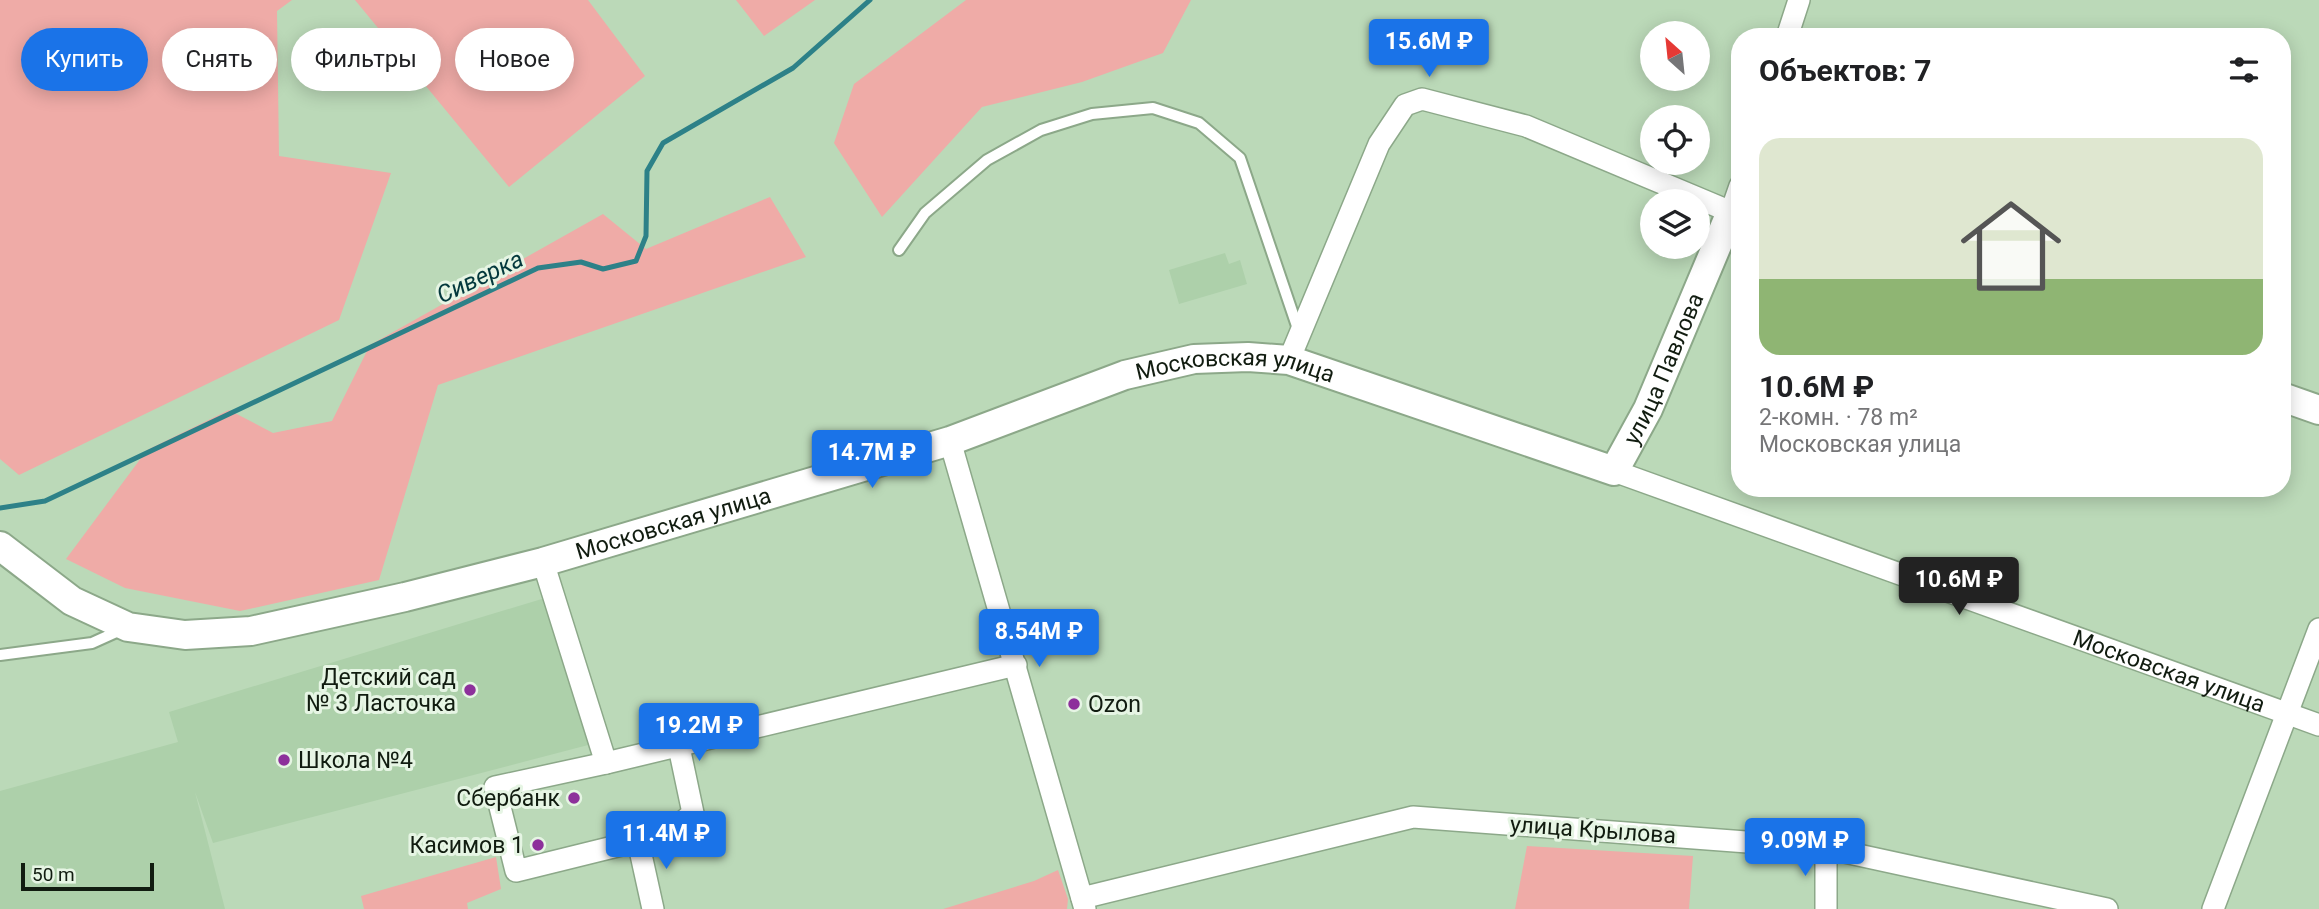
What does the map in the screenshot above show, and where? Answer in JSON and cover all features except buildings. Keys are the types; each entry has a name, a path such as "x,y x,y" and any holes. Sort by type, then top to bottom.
{"main road":[{"name":"улица Павлова","path":"1614,471 1648,409 1731,218"},
{"name":"Московская улица","path":"8,552 72,601 128,627 185,635 251,631 405,597 543,562 950,441 1125,374 1194,359 1248,356 1294,347 1614,471"},
{"path":"2291,400 2319,410"}],"street":[{"path":"1790,28 1799,0"},
{"path":"1294,347 1379,144 1405,105 1422,99 1527,126 1731,202"},
{"path":"950,441 1083,904"},
{"name":"Московская улица","path":"1614,471 2319,725"},
{"path":"543,562 606,763"},
{"path":"2213,909 2319,629"},
{"path":"679,747 693,813 670,833 516,872 495,787 679,747 1016,665"},
{"name":"улица Крылова","path":"1083,904 1413,817 1826,848 2051,903 2107,909"},
{"path":"638,841 653,909"},
{"path":"1826,848 1826,909"}],"lane":[{"path":"899,250 925,214 987,160 1041,130 1092,114 1153,108 1199,123 1240,158 1294,347"},
{"path":"0,655 92,643 128,627"}],"shaded area":[{"path":"0,0 292,0 277,11 279,156 391,173 339,320 19,475 0,459"},
{"path":"355,0 588,0 645,76 509,187 430,91 441,91 441,28 378,28"},
{"path":"736,0 815,0 764,36"},
{"path":"966,0 1191,0 1163,53 1082,82 982,107 882,217 834,143 854,84"},
{"path":"770,197 806,257 438,385 379,580 240,611 125,588 66,559 147,450 229,410 273,433 332,421 370,345 603,214 646,249"},
{"path":"1225,253 1229,264 1240,260 1247,284 1179,304 1169,270"},
{"path":"545,598 592,744 213,843 195,792 225,909 0,909 0,791 178,742 169,712"},
{"path":"1527,846 1693,856 1689,909 1515,909"},
{"path":"496,857 501,889 467,903 468,909 364,909 361,896"},
{"path":"1058,870 1068,899 1067,909 943,909 1034,881"}],"waterway":[{"name":"Сиверка","path":"0,508 45,501 538,268 581,262 603,269 636,261 646,236 647,171 663,143 793,68 870,0"}],"place":[{"name":"Детский сад № 3 Ласточка","path":"470,690"},
{"name":"Ozon","path":"1074,704"},
{"name":"Школа №4","path":"284,760"},
{"name":"Сбербанк","path":"574,798"},
{"name":"Касимов 1","path":"538,845"}]}
